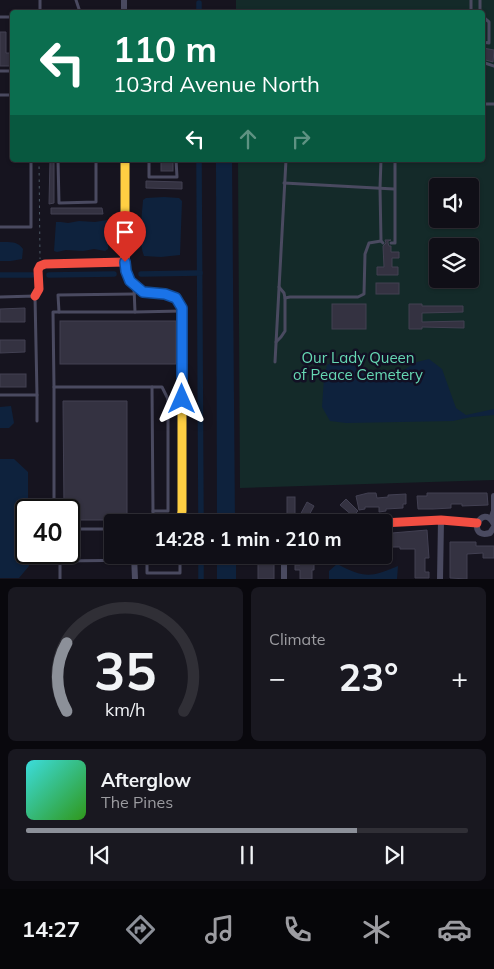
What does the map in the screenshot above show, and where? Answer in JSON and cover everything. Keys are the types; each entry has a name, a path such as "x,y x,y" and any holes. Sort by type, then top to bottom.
{"street":[{"path":"125,162 125,262 128,276 134,289 143,292 165,294 176,298 182,308 182,514"},
{"path":"35,296 39,288 38,270 40,266 45,264 125,262"},
{"path":"493,527 486,517 483,517 478,521 477,529 481,534 487,534 493,527 494,496"},
{"path":"392,522 441,520 477,523"},
{"path":"440,579 441,520"},
{"path":"134,564 135,579"},
{"path":"284,564 284,579"}],"lane":[{"path":"485,19 489,22 489,43 485,42"},
{"path":"0,227 32,227 31,162"},
{"path":"58,162 58,203 96,202 96,162"},
{"path":"149,162 149,177 177,177 176,162"},
{"path":"274,362 286,162"},
{"path":"285,298 358,297 364,294 365,254 369,243 382,242 380,188 382,162"},
{"path":"391,243 395,243 395,162"},
{"path":"284,183 394,189"},
{"path":"276,342 284,331 285,298 279,286"},
{"path":"59,312 58,295 134,289 135,312"},
{"path":"0,297 35,296 37,421"},
{"path":"54,499 53,312 182,311"},
{"path":"54,387 152,387 162,387 168,399 168,511 153,511 152,387"},
{"path":"0,395 37,395"},
{"path":"168,399 182,399"},
{"path":"80,529 104,529"},
{"path":"80,559 104,559"},
{"path":"60,564 60,579"},
{"path":"147,564 147,573 180,573 180,564"}],"path":[{"path":"39,162 40,266"}],"green space":[{"name":"Our Lady Queen of Peace Cemetery","path":"236,0 494,0 494,480 240,488 238,162 485,162 485,10 236,10"}],"water":[{"path":"216,162 232,162 235,514 217,514"},
{"path":"146,198 179,198 182,201 180,255 144,256 141,236 143,200"},
{"path":"107,220 109,227 107,234 108,249 105,251 94,249 54,251 56,222 95,222"},
{"path":"0,242 19,245 23,249 22,259 0,261"},
{"path":"341,358 353,364 371,381 385,381 417,362 429,359 442,369 456,408 466,415 494,409 494,415 453,421 346,423 330,421 322,407 324,378 327,365"},
{"path":"11,406 14,423 9,428 0,428 0,407"},
{"path":"0,459 14,459 28,472 28,499 15,499 15,564 29,564 29,566 19,578 0,578"},
{"path":"217,564 236,564 236,579 217,579"},
{"path":"337,564 354,572 367,575 380,573 398,566 397,579 329,579 329,571"}],"building":[{"path":"0,32 6,32 6,53 10,53 10,66 0,66"},
{"path":"485,48 494,50 493,62 485,60"},
{"path":"50,162 54,162 54,203 49,204"},
{"path":"161,162 173,162 173,171 161,171"},
{"path":"146,181 182,182 182,189 146,188"},
{"path":"51,208 102,208 103,214 51,214"},
{"path":"385,240 391,240 388,243 391,246 391,252 399,252 399,258 392,258 392,267 398,267 398,275 377,275 377,267 384,267 383,246 386,243"},
{"path":"376,283 399,283 399,294 376,294"},
{"path":"332,304 366,304 366,329 332,329"},
{"path":"409,304 422,304 422,306 463,306 463,312 422,313 422,322 464,321 464,328 422,327 422,329 409,329"},
{"path":"25,308 25,322 0,322 0,309"},
{"path":"60,321 176,321 176,364 60,364"},
{"path":"0,340 25,340 25,352 0,353"},
{"path":"0,374 26,374 26,387 0,387"},
{"path":"63,401 127,401 127,514 104,514 104,520 80,520 80,499 64,499"},
{"path":"376,493 377,498 406,494 406,504 403,504 403,508 386,509 386,511 379,512 379,507 365,507 365,509 359,510 356,496"},
{"path":"427,493 487,493 488,505 462,506 462,504 451,504 451,508 418,509 417,496 427,496"},
{"path":"287,497 295,497 295,514 287,514"},
{"path":"346,499 358,511 355,514 351,514 340,505"},
{"path":"307,502 314,506 310,514 301,514"},
{"path":"427,530 429,558 425,558 425,572 429,572 429,578 415,578 415,549 392,547 392,533"},
{"path":"450,542 476,542 476,546 494,546 494,558 483,558 483,553 467,554 467,579 450,578"},
{"path":"258,564 274,564 274,579 258,579"},
{"path":"314,564 312,579 300,579 300,570 295,570 295,565"}],"waterway":[{"path":"199,3 199,10"},
{"path":"199,162 201,514"},
{"path":"141,274 200,273"},
{"path":"49,275 114,274"},
{"path":"0,275 32,275"},
{"path":"201,564 201,579"}],"traffic: slow":[{"path":"125,162 126,271 130,281 143,292 165,294 176,298 182,308 182,514"}],"traffic: jam":[{"path":"35,296 39,289 38,270 40,266 45,264 125,262"},
{"path":"392,522 441,520 477,523"}],"route":[{"path":"125,262 130,281 143,292 165,294 176,298 182,308 182,399"}]}
